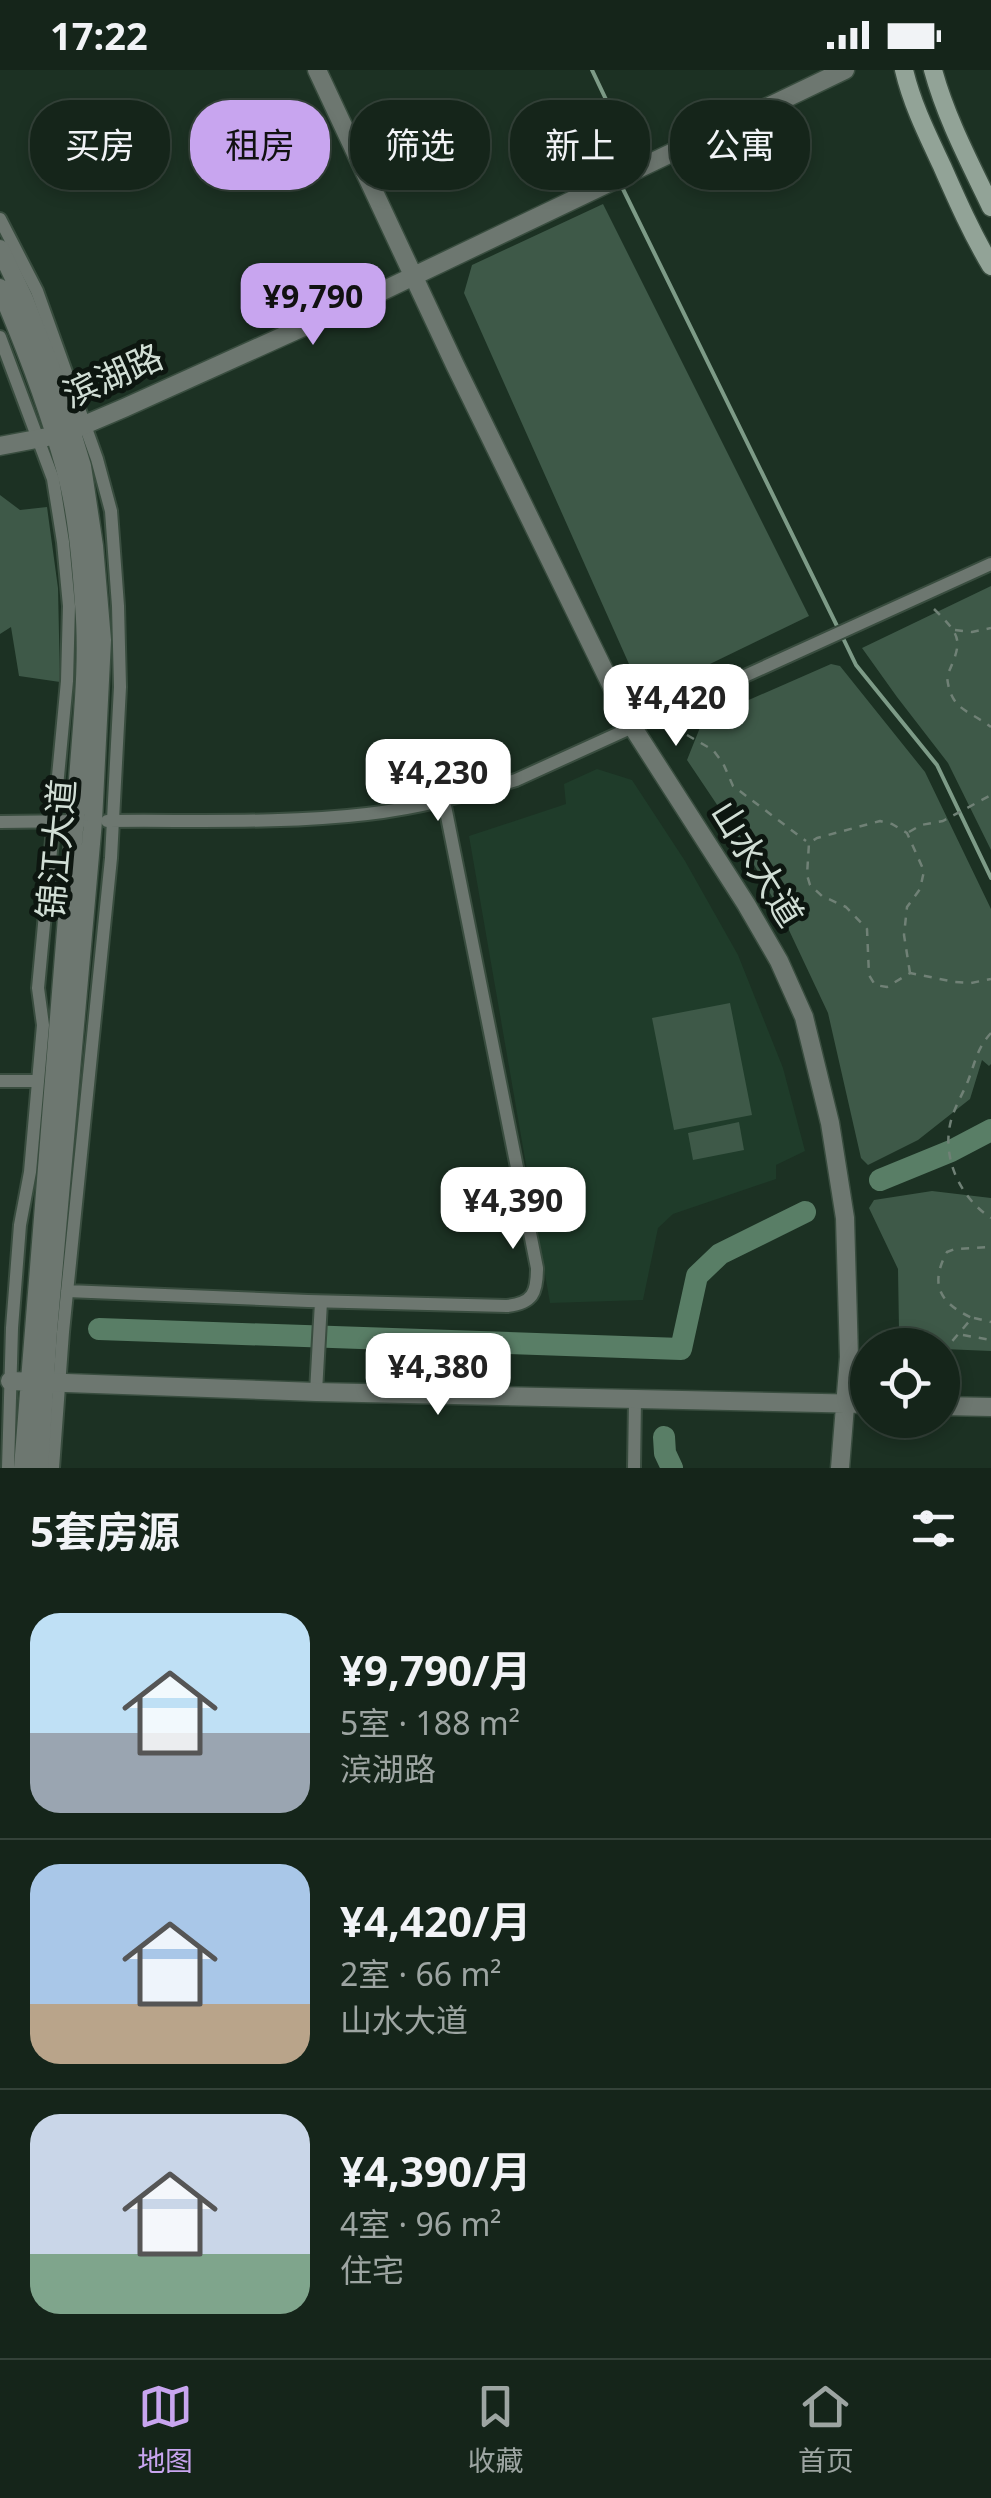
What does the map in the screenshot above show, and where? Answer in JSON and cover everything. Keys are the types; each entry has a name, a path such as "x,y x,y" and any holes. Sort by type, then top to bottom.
{"main road":[{"path":"904,70 910,95 974,238 991,266"},
{"path":"933,70 991,207"}],"street":[{"name":"山水大道","path":"317,70 455,365 632,726 746,904 779,961 804,1017 830,1123 844,1218 849,1357 840,1468"},
{"name":"滨湖路","path":"0,446 62,432 414,275 846,70"},
{"path":"0,220 37,291 62,432 53,479 69,606 67,681 38,988 42,1024 38,1082 5,1381 8,1468"},
{"name":"锦江大道","path":"0,250 24,298 58,387 85,606 84,822 39,1468"},
{"name":"锦江大道","path":"0,288 40,392 62,432"},
{"path":"0,336 111,510 118,606 120,686 111,858 67,1291 45,1383 53,1468"},
{"path":"1,825 308,819 370,814 444,801 516,780 991,564"},
{"path":"67,1291 320,1308 506,1306 523,1304 532,1294 538,1268 444,801"},
{"path":"0,1081 38,1082"},
{"path":"316,1392 320,1308"},
{"path":"5,1381 847,1404"},
{"name":"锦江大道","path":"23,1468 45,1383"},
{"path":"634,1468 635,1399"},
{"path":"960,1406 991,1407"}],"path":[{"path":"934,609 955,630 957,657 947,676 952,700 991,727"},
{"path":"955,630 991,628"},
{"path":"687,735 713,750 734,786 809,843"},
{"path":"907,833 943,821 991,794"},
{"path":"809,843 880,821 907,833 924,870 920,889 907,907 904,935 910,973"},
{"path":"809,843 806,874 810,885 846,908 866,929 869,975 875,985 887,987 910,973 955,982 991,979"},
{"path":"991,1033 974,1058 951,1120 948,1142 952,1170 963,1191 991,1218"},
{"path":"991,1248 947,1252 937,1277 940,1294 956,1310 991,1322"},
{"path":"972,1318 960,1334 991,1340"}],"shaded area":[{"path":"603,204 809,616 677,680 629,664 464,293 472,265"},
{"path":"0,495 20,510 47,507 58,588 60,682 19,676 11,627 0,634"},
{"path":"991,586 991,850 948,763 862,648"},
{"path":"831,664 840,666 925,772 991,909 991,1064 982,1060 970,1099 918,1140 868,1165 861,1158 828,1013 779,909 736,833 687,760 703,720"},
{"path":"597,769 632,780 685,861 738,955 783,1068 805,1151 776,1165 776,1179 673,1214 658,1228 643,1300 550,1303 469,836 566,804 564,784"},
{"path":"730,1003 752,1115 674,1130 652,1018"},
{"path":"739,1122 744,1150 693,1160 688,1133"},
{"path":"932,1191 991,1198 991,1351 960,1350 960,1328 899,1328 898,1269 869,1208 874,1200"}],"waterway":[{"path":"592,70 606,100"},
{"path":"623,190 838,628"},
{"path":"842,636 856,665 937,765 991,878"},
{"path":"880,1180 991,1130"},
{"path":"99,1329 681,1349 697,1276 720,1254 805,1212"},
{"path":"664,1437 665,1453 672,1468"}]}
